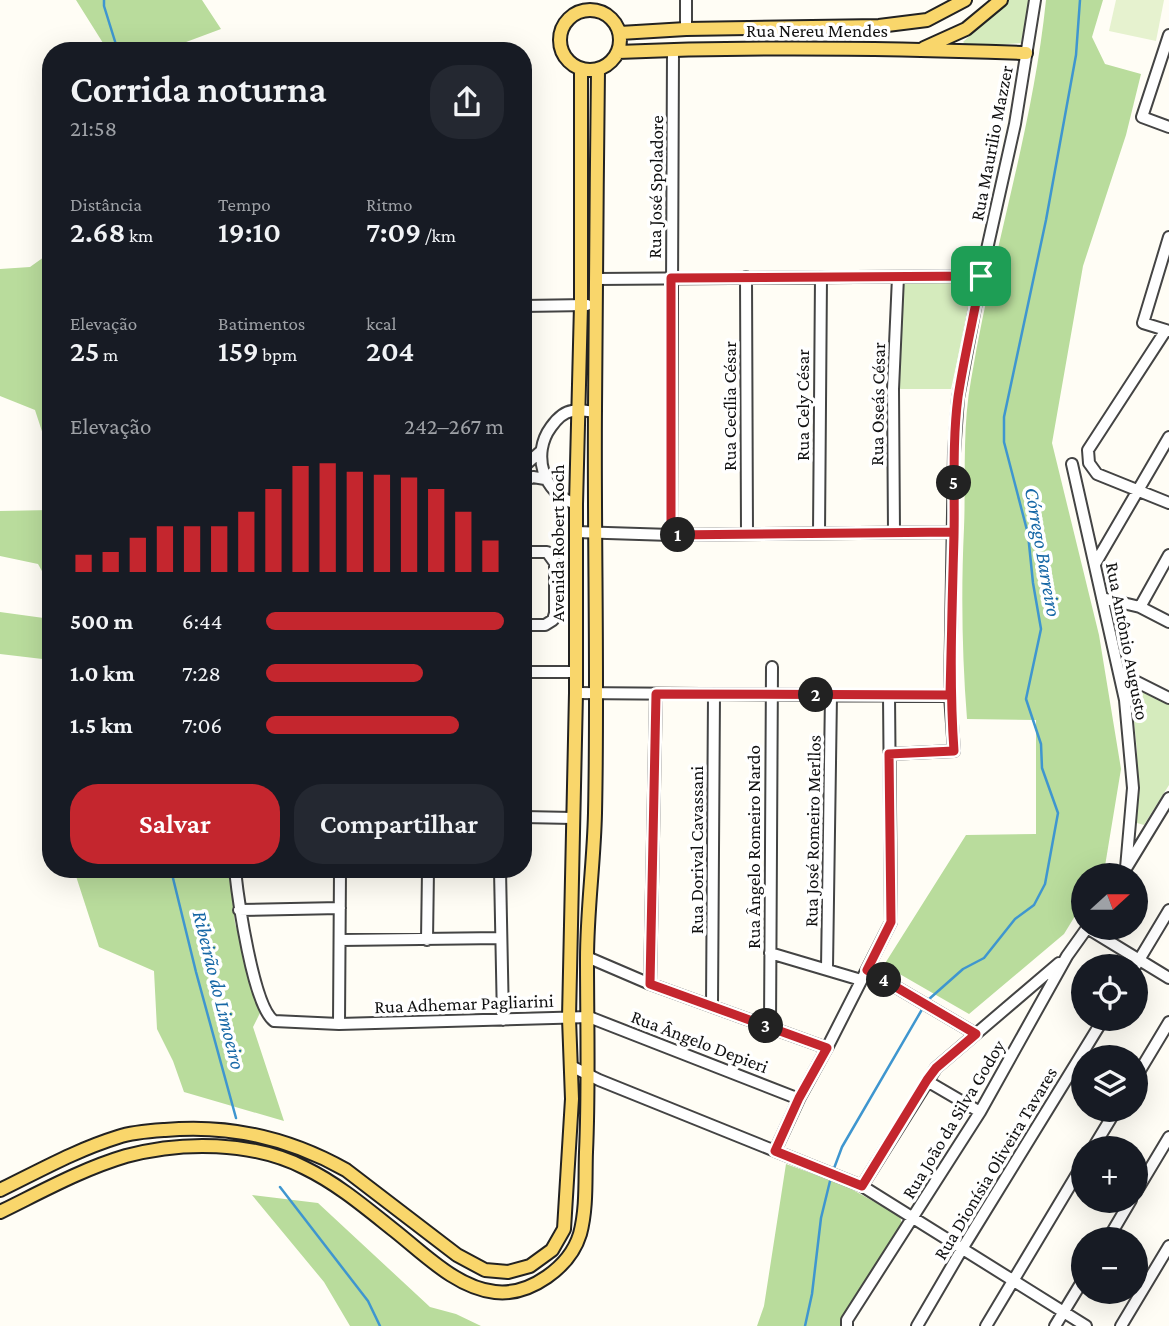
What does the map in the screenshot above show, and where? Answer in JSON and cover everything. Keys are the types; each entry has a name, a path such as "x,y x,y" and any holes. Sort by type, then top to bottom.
{"main road":[{"name":"Rua Nereu Mendes","path":"620,33 686,29 879,26 926,20 965,0"},
{"name":"Rua Nereu Mendes","path":"618,52 920,49 966,29 1001,0"},
{"path":"580,5 598,5 612,19 620,33 618,52 606,66 598,70 580,69 565,58 559,40 565,22 580,5"},
{"path":"719,50 742,44 742,33 733,28"},
{"path":"920,49 1026,53"},
{"name":"Avenida Robert Koch","path":"0,1191 81,1150 121,1136 189,1128 236,1130 288,1143 327,1159 346,1170 457,1255 485,1270 498,1272 530,1266 552,1250 564,1229 568,1186 571,1066 569,1017 581,305 580,69"},
{"name":"Avenida Robert Koch","path":"0,1212 72,1177 127,1156 200,1146 252,1151 290,1161 328,1181 465,1283 492,1292 514,1291 533,1286 546,1278 569,1255 579,1238 584,1214 589,1074 587,957 595,816 594,412 598,70"}],"street":[{"path":"685,0 686,29"},
{"name":"Rua Maurilio Mazzer","path":"889,754 954,751 950,695 954,453 958,398 981,276 1015,124 1035,0"},
{"path":"1169,35 1142,117 1169,127"},
{"name":"Rua José Spoladore","path":"671,535 673,50"},
{"path":"1169,237 1143,323 1168,330 1088,450 1089,463 1097,474 1169,503"},
{"path":"597,279 981,276"},
{"name":"Rua Cecília César","path":"746,277 747,534"},
{"name":"Rua Cely César","path":"819,533 821,277"},
{"name":"Rua Oseás César","path":"894,532 894,389 898,277"},
{"path":"532,306 596,306"},
{"path":"532,460 540,452 547,432 564,414 578,410 594,412"},
{"path":"1095,564 1169,437"},
{"path":"540,452 545,479 564,499 576,504"},
{"name":"Rua Antônio Augusto","path":"1072,464 1125,700 1133,788 1125,863"},
{"path":"532,478 545,479"},
{"path":"576,532 671,535 954,532"},
{"path":"532,552 542,551 553,558 555,613 548,624 532,625"},
{"path":"1140,607 1169,555"},
{"path":"1102,598 1140,607 1169,622"},
{"name":"Rua Ângelo Romeiro Nardo","path":"770,1027 772,667"},
{"path":"532,672 576,672"},
{"path":"1119,673 1169,698"},
{"path":"576,693 950,695"},
{"path":"650,984 656,694"},
{"name":"Rua Dorival Cavassani","path":"712,1006 714,694"},
{"name":"Rua José Romeiro Merllos","path":"827,968 831,695"},
{"path":"775,1151 799,1098 891,922 889,695"},
{"path":"1129,863 1169,798"},
{"path":"532,817 573,818"},
{"path":"236,878 239,910 340,908"},
{"path":"339,1024 340,878"},
{"path":"427,940 428,878"},
{"path":"500,878 503,1020"},
{"name":"Rua Adhemar Pagliarini","path":"239,910 267,1016 277,1022 339,1024 589,1017"},
{"path":"1143,954 1169,911"},
{"path":"340,940 501,938"},
{"name":"Rua João da Silva Godoy","path":"847,1326 847,1320 980,1112 1078,940"},
{"path":"1104,940 1125,954"},
{"path":"770,953 864,975 910,995 976,1034"},
{"path":"862,1186 936,1068 1067,956"},
{"path":"587,957 650,984 827,1048"},
{"path":"1148,968 1169,978"},
{"name":"Rua Ângelo Depieri","path":"589,1017 799,1098"},
{"path":"1148,1057 1169,1023"},
{"name":"Rua Dionísia Oliveira Tavares","path":"917,1326 1096,1031"},
{"path":"571,1066 862,1186 1086,1326"},
{"path":"927,1080 980,1112"},
{"path":"1148,1172 1169,1137"},
{"path":"986,1326 1071,1184"},
{"path":"1121,1326 1169,1246"},
{"path":"1055,1326 1071,1300"}],"green space":[{"path":"76,0 202,0 221,29 186,42 102,42"},
{"path":"1007,0 1031,0 1021,43 969,47 963,42"},
{"path":"1046,0 1103,0 1092,37 1105,64 1141,74 1126,135 1083,266 1052,443 1099,635 1121,769 1105,863 1071,863 1071,923 1064,934 969,1014 884,965 966,835 1036,834 1036,720 967,719 962,576 968,398 1040,48"},
{"path":"1116,0 1164,0 1156,41 1109,31"},
{"path":"42,258 42,431 35,410 0,396 0,269 30,267"},
{"path":"970,280 973,289 951,389 893,389 901,282"},
{"path":"42,510 42,571 38,564 0,556 0,511"},
{"path":"0,612 42,618 42,659 0,654"},
{"path":"1135,688 1169,704 1169,785 1144,825 1137,823 1135,818 1137,751 1131,691"},
{"path":"77,878 230,878 235,923 260,1013 253,1027 284,1121 184,1092 173,1061 157,1029 154,971 99,947"},
{"path":"786,1164 844,1185 900,1216 902,1225 843,1326 757,1326 764,1306"},
{"path":"252,1195 318,1203 430,1307 456,1314 481,1326 350,1326 324,1282"}],"waterway":[{"name":"Ribeirão do Limoeiro","path":"104,0 115,42"},
{"name":"Córrego Barreiro","path":"928,1000 963,969 984,958 1015,919 1034,905 1045,884 1058,813 1042,768 1041,744 1026,699 1041,629 1028,534 1004,442 1004,417 1046,220 1076,55 1080,0"},
{"name":"Ribeirão do Limoeiro","path":"173,878 236,1118"},
{"name":"Córrego Barreiro","path":"833,1171 842,1147 924,1006"},
{"name":"Córrego Barreiro","path":"805,1326 812,1294 821,1218 831,1177"},
{"name":"Ribeirão do Limoeiro","path":"280,1187 368,1301 380,1326"}],"route":[{"path":"981,276 671,278 671,535 954,532 950,695 656,694 650,984 827,1048 799,1098 775,1151 862,1186 927,1080 936,1068 976,1034 867,970 891,922 889,754 954,751 950,695 952,614 954,532 954,453 958,398 981,276"}]}
